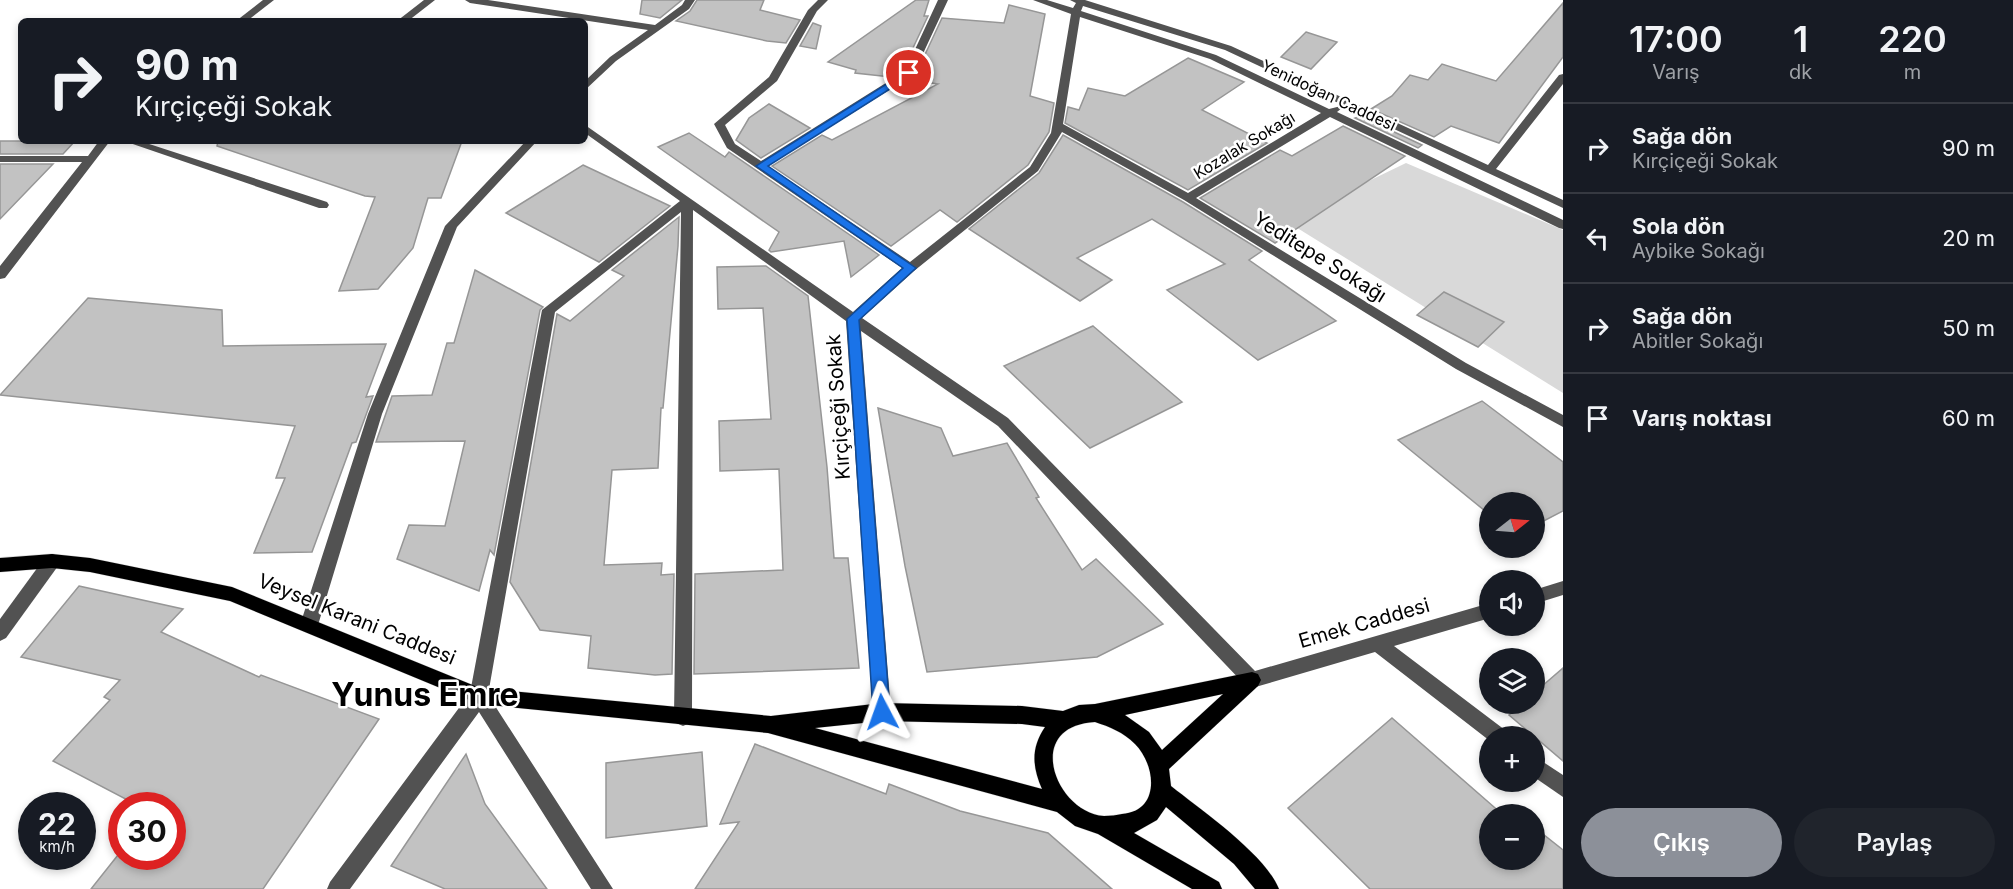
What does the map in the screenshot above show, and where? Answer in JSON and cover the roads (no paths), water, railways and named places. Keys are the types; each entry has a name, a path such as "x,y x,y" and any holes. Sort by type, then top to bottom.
{"main road":[{"name":"Veysel Karani Caddesi","path":"0,566 52,561 90,566 232,594 479,696 768,724 1062,804 1082,819 1103,826 1212,889"},
{"name":"Veysel Karani Caddesi","path":"768,724 882,712 1022,715 1063,720 1079,714 1095,713 1252,680"},
{"path":"1159,765 1252,680"},
{"path":"1095,713 1116,719 1137,732 1154,752 1162,780 1158,802 1148,815 1138,822 1121,826 1103,826"},
{"path":"1062,804 1046,777 1043,751 1048,736 1063,720"},
{"path":"1161,790 1227,845 1269,889"}],"street":[{"path":"245,18 269,0"},
{"path":"406,18 430,0"},
{"path":"470,0 656,28"},
{"path":"588,84 613,59 686,7 690,0"},
{"path":"823,0 813,10 773,79 719,124 731,146 910,268"},
{"path":"761,166 909,73 943,0"},
{"name":"Yenidoğan Caddesi","path":"1038,0 1077,4 1228,48 1563,204"},
{"name":"Yenidoğan Caddesi","path":"1077,4 1213,57 1563,225"},
{"name":"Kırçiçeği Sokak","path":"882,712 853,319 910,268 1034,169 1058,126 1077,4"},
{"path":"1490,169 1563,77"},
{"name":"Kozalak Sokağı","path":"1188,198 1347,102"},
{"name":"Yeditepe Sokağı","path":"1058,126 1188,198 1461,366 1563,422"},
{"path":"588,130 853,319 1003,422 1252,680"},
{"path":"0,275 103,144"},
{"path":"138,144 323,206"},
{"path":"309,625 375,414 451,226 528,144"},
{"path":"0,159 91,159"},
{"path":"337,889 479,696 549,310 687,201"},
{"path":"683,717 687,201"},
{"path":"0,633 52,561"},
{"path":"1545,594 1563,588"},
{"name":"Emek Caddesi","path":"1252,680 1479,613"},
{"path":"1377,643 1485,726"},
{"path":"479,696 603,889"},
{"path":"1545,773 1563,787"}],"district":[{"name":"Yunus Emre","path":"425,695"}]}
